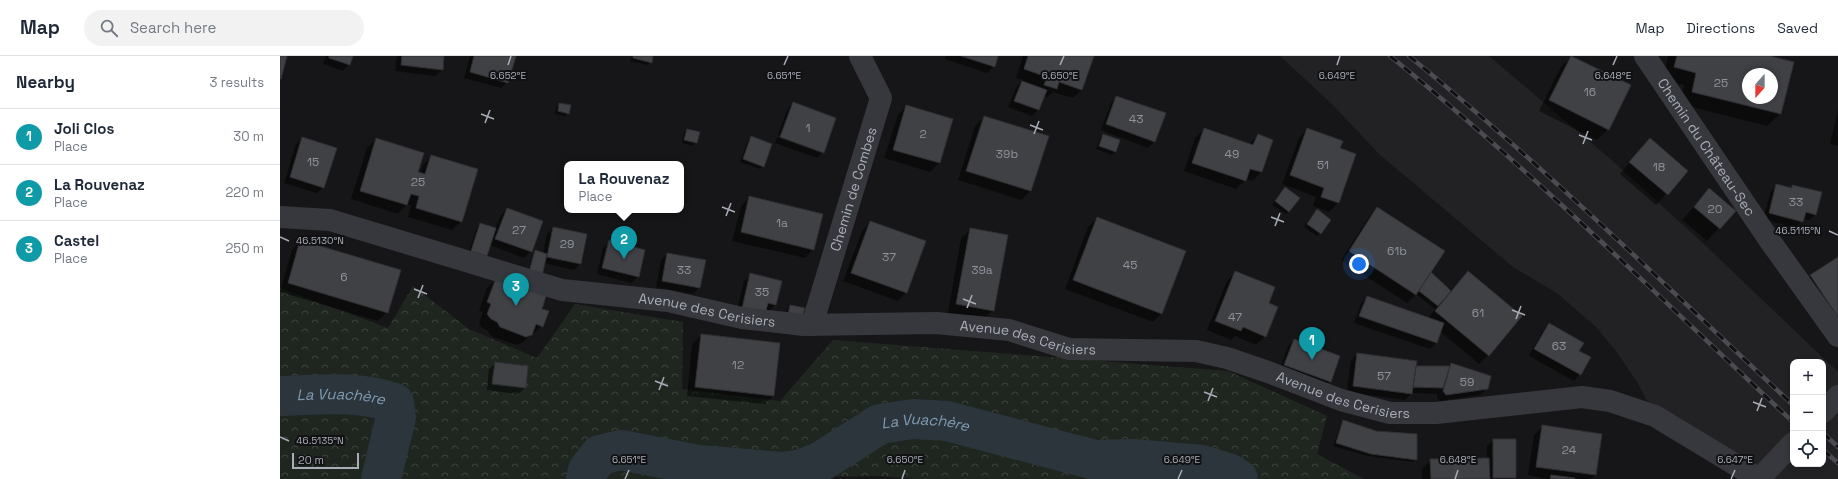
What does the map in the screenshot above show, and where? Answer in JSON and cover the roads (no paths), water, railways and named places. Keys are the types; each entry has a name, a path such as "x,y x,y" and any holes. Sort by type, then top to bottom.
{"street":[{"name":"Chemin de Combes","path":"812,325 881,98 860,56"},
{"name":"Chemin du Château-Sec","path":"1645,56 1770,241 1838,336"},
{"name":"Avenue des Cerisiers","path":"280,217 330,220 562,290 668,301 742,318 812,325 936,323 1009,330 1069,349 1196,351 1227,358 1341,400 1390,413 1436,413 1582,397 1610,402 1655,416 1763,475"},
{"path":"1826,409 1838,396"},
{"path":"1763,475 1790,446"}],"waterway":[{"name":"La Vuachère","path":"280,396 338,394 366,396 394,403 396,417 381,479"},
{"name":"La Vuachère","path":"586,479 588,470 600,455 621,450 698,465 783,472 802,469 820,462 880,424 913,419 947,421 1095,460 1134,459 1202,465 1228,473 1238,479"}],"railway":[{"path":"1390,56 1442,99 1544,189 1790,419"},
{"path":"1409,56 1459,97 1556,183 1790,402"},
{"path":"1826,436 1838,447"},
{"path":"1826,453 1838,463"}],"place":[{"name":"La Rouvenaz","path":"624,259"},
{"name":"Castel","path":"516,306"},
{"name":"Joli Clos","path":"1312,360"}]}
